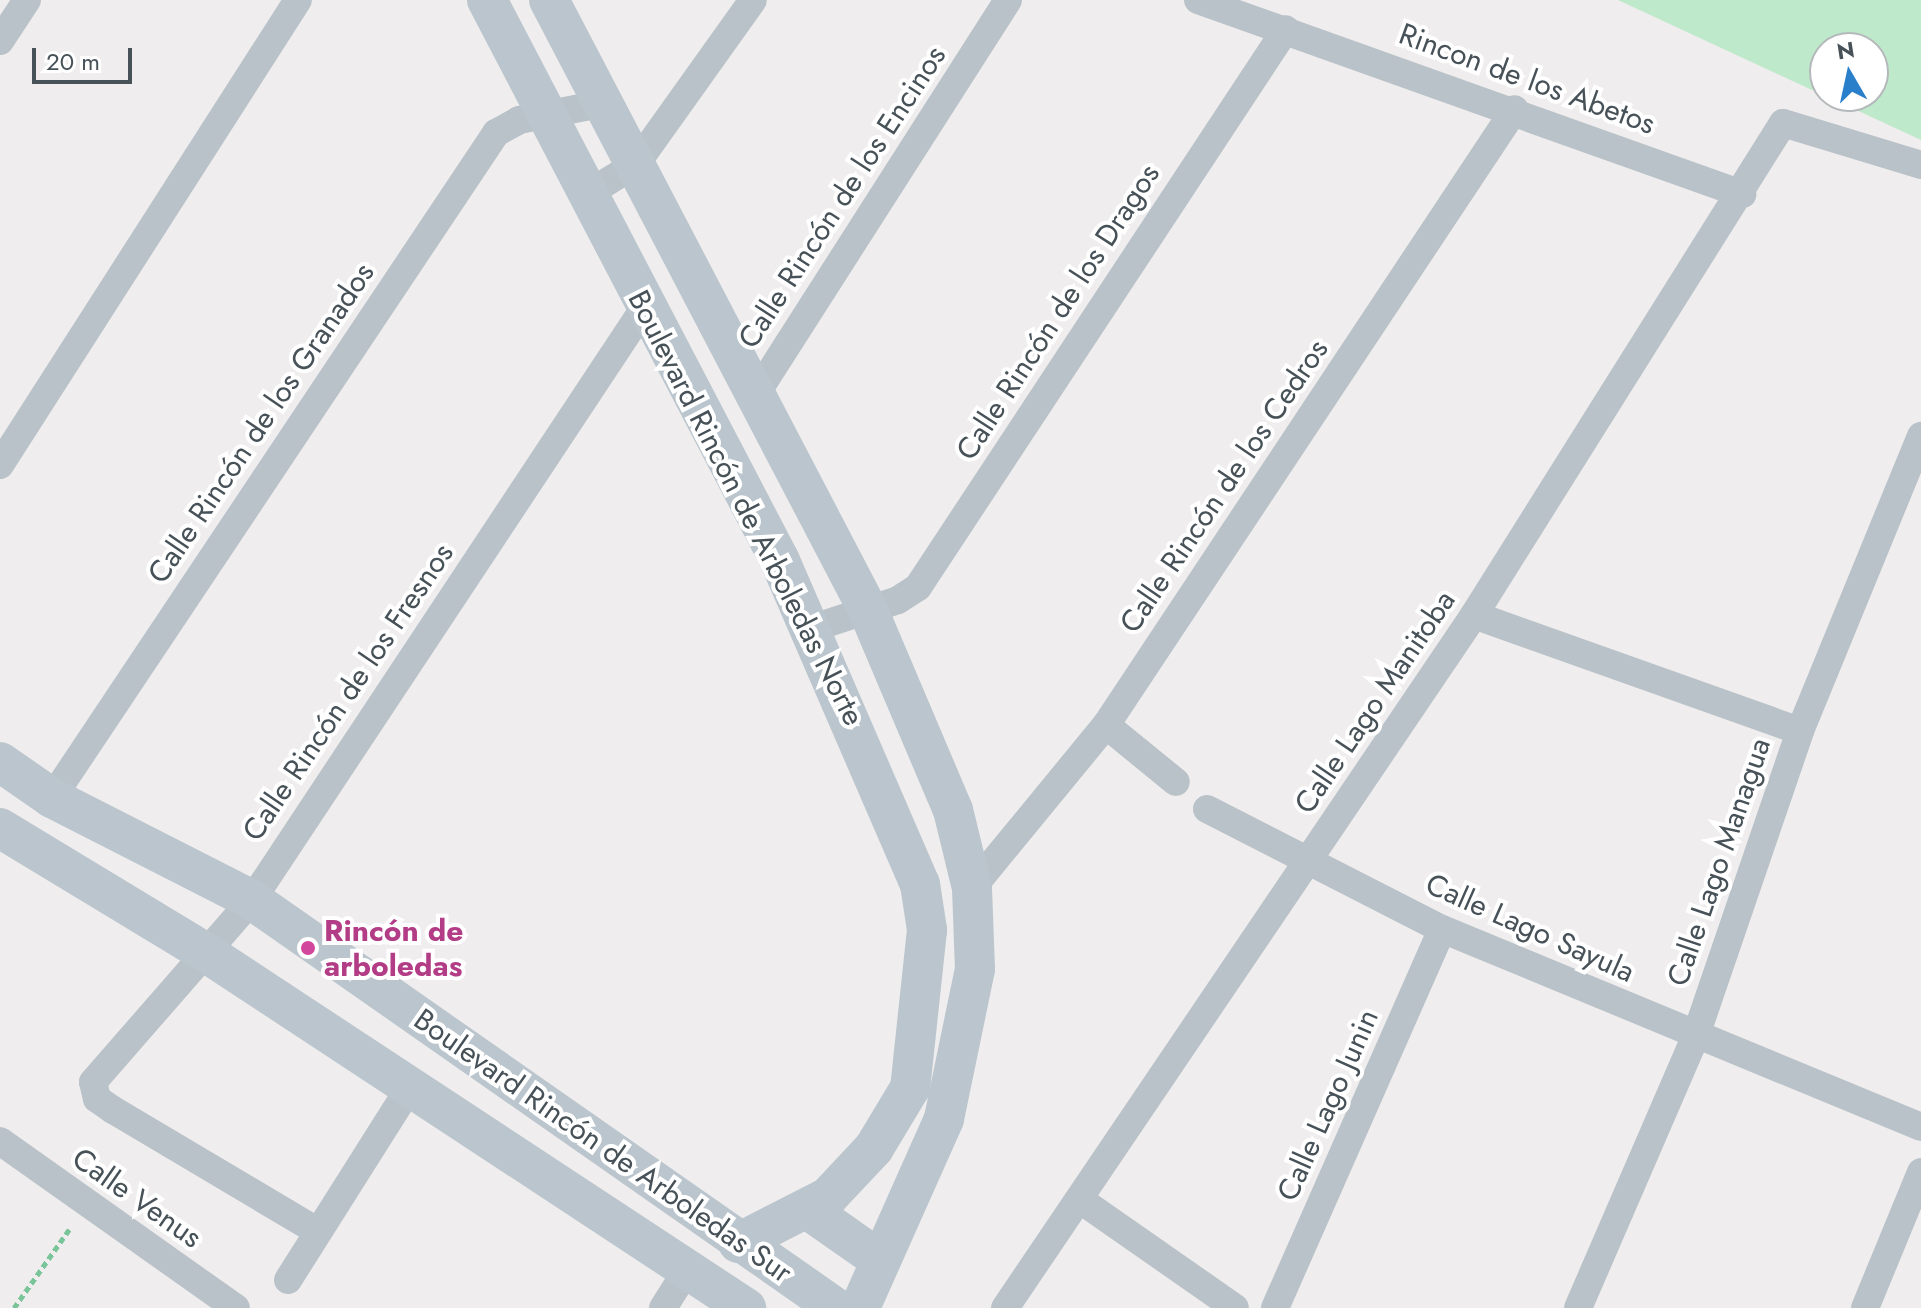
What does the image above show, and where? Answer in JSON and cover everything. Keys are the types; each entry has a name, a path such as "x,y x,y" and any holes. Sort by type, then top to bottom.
{"street":[{"path":"0,41 27,0"},
{"path":"0,465 298,0"},
{"name":"Boulevard Rincón de Arboledas Norte","path":"487,0 813,628 905,838 927,930 910,1088 874,1148 810,1211 738,1243"},
{"name":"Boulevard Rincón de Arboledas Norte","path":"549,0 758,391 826,533 868,610 953,810 972,888 975,969 964,1043 944,1119 877,1258 860,1308"},
{"path":"589,193 636,164 753,0"},
{"name":"Calle Rincón de los Encinos","path":"758,391 1008,0"},
{"name":"Rincon de los Abetos","path":"1198,0 1515,109 1742,194"},
{"name":"Calle Rincón de los Dragos","path":"813,628 868,610 918,587 1286,29"},
{"name":"Calle Rincón de los Granados","path":"52,798 496,133 549,115 605,103"},
{"name":"Calle Rincón de los Cedros","path":"972,888 1106,725 1515,109"},
{"name":"Calle Lago Manitoba","path":"1005,1308 1311,861 1474,615 1742,194 1783,123 1921,165"},
{"name":"Calle Rincón de los Fresnos","path":"317,1231 97,1099 93,1082 252,900 645,307"},
{"name":"Calle Lago Managua","path":"1578,1308 1695,1038 1800,731 1921,436"},
{"path":"780,561 826,533"},
{"path":"1474,615 1800,731"},
{"path":"1106,725 1176,782"},
{"name":"Boulevard Rincón de Arboledas Sur","path":"0,762 52,798 252,900 682,1206 836,1308"},
{"name":"Calle Lago Sayula","path":"1207,809 1442,929 1695,1038 1921,1127"},
{"name":"Boulevard Rincón de Arboledas Sur","path":"0,828 205,952 408,1090 746,1308"},
{"name":"Calle Lago Junin","path":"1275,1308 1442,929"},
{"path":"288,1280 408,1090"},
{"name":"Calle Venus","path":"0,1141 85,1207 236,1308"},
{"path":"1865,1308 1921,1172"},
{"path":"1079,1199 1235,1308"},
{"path":"654,1246 682,1206"},
{"path":"810,1211 877,1258"},
{"path":"663,1308 687,1270"}],"path":[{"path":"14,1308 85,1207"}],"green space":[{"path":"1618,0 1921,0 1921,140 1861,112 1889,112 1889,32 1809,32 1809,89"}],"place":[{"name":"Rincón de arboledas","path":"308,948"}]}
